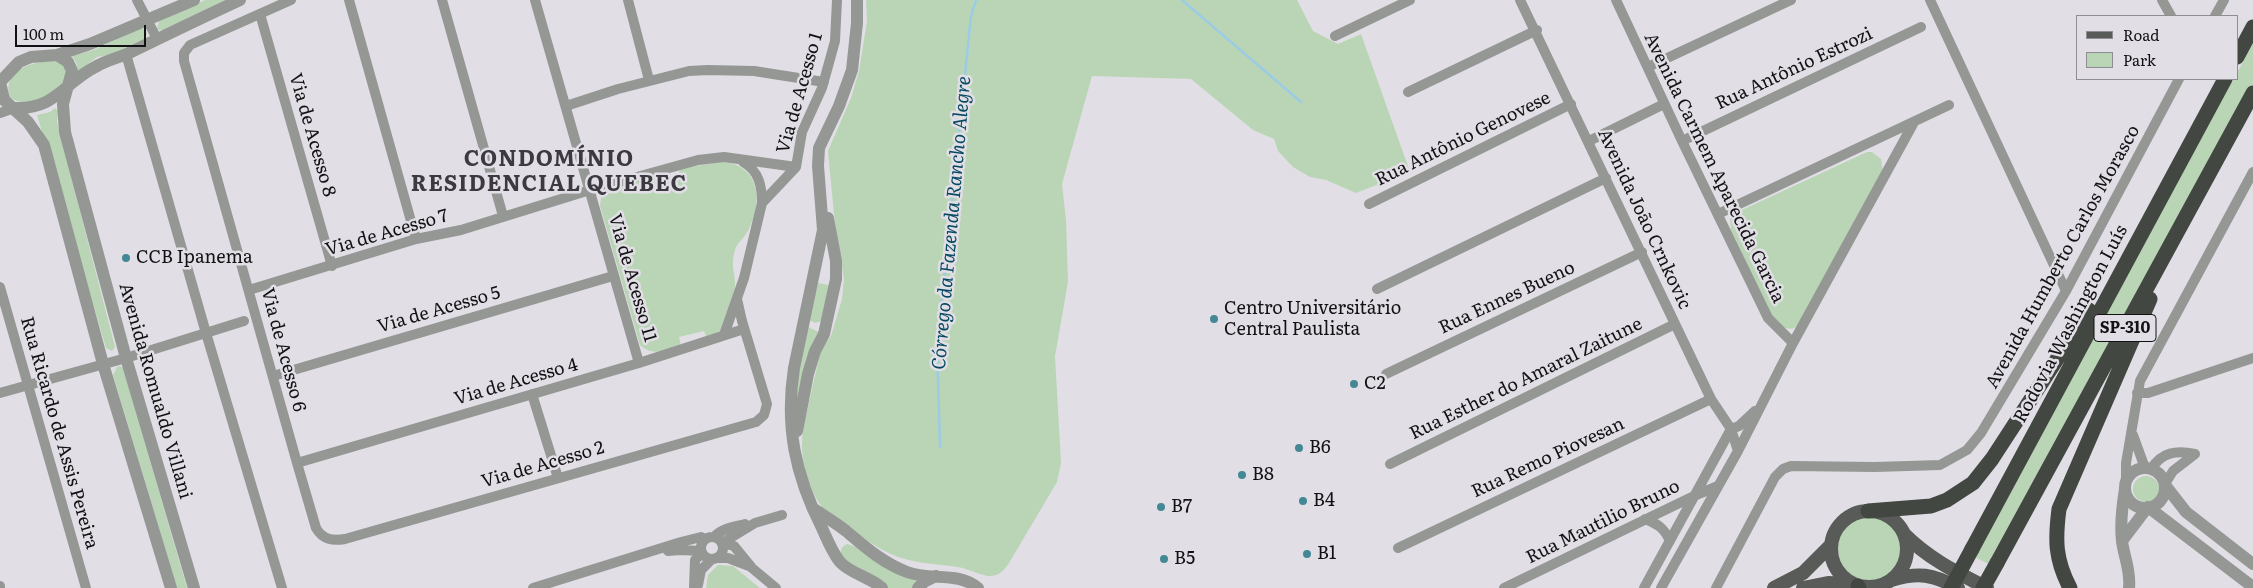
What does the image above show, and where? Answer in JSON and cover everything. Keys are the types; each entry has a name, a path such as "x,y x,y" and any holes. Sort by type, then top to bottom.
{"highway":[{"path":"2238,55 2253,27"},
{"name":"Rodovia Washington Luís","path":"1950,588 2224,80"},
{"name":"SP-310","path":"1985,588 2253,93"},
{"path":"2070,588 2057,554 2055,537 2059,509 2185,217"},
{"path":"1868,511 1931,506 1947,500 1973,483 1997,451 2141,232"}],"main road":[{"path":"1774,588 1803,573 1830,546 1838,526 1852,515 1868,511 1879,512 1889,516 1904,534 1934,560 1985,588"},
{"path":"1891,581 1898,574 1905,559 1907,544 1904,534"},
{"path":"1830,546 1831,558 1836,569 1844,578 1857,586"},
{"path":"1803,588 1828,583 1869,588 1910,575 1927,575 1941,578 1958,588"}],"street":[{"path":"136,0 157,39"},
{"path":"171,588 103,364 44,145 28,122 4,100 0,82 19,62 31,57 57,54 90,44 194,0"},
{"path":"0,113 14,108 25,109 50,102 68,86 98,65 126,54 240,0"},
{"path":"260,14 291,0"},
{"path":"349,0 416,239"},
{"path":"442,0 503,216"},
{"name":"Via de Acesso 11","path":"536,0 639,363"},
{"path":"628,0 649,80"},
{"name":"Via de Acesso 1","path":"724,335 737,299 762,203 796,167 802,132 824,82 835,41 837,0"},
{"path":"798,469 797,434 801,405 810,364 827,324 836,279 836,261 818,166 819,148 839,106 852,70 857,23 857,0"},
{"path":"1335,36 1410,0"},
{"name":"Avenida João Crnkovic","path":"1520,0 1537,30 1711,399 1731,428 1738,451"},
{"name":"Avenida Carmem Aparecida Garcia","path":"1616,0 1664,104 1768,318 1793,343"},
{"path":"1648,68 1791,0"},
{"path":"1930,0 2066,292"},
{"path":"2162,0 2170,15"},
{"path":"2216,15 2224,0"},
{"name":"Via de Acesso 6","path":"260,14 186,48 184,61 316,528 328,539"},
{"name":"Via de Acesso 8","path":"260,14 332,266"},
{"name":"Rua Antônio Estrozi","path":"1682,141 1921,27"},
{"path":"1408,92 1537,30"},
{"path":"57,54 71,66 72,71 68,86"},
{"path":"126,54 282,588"},
{"path":"566,106 649,80 689,71 728,69 754,71 824,82"},
{"name":"Avenida Humberto Carlos Morasco","path":"1716,588 1775,477 1783,469 1791,466 1807,465 1875,467 1940,465 1967,450 1982,434 2066,292 2178,80"},
{"name":"Avenida Romualdo Villani","path":"68,86 63,104 64,132 126,358 194,588"},
{"name":"Rua Antônio Genovese","path":"1369,204 1571,104"},
{"path":"1589,141 1664,104"},
{"path":"1718,214 1949,106"},
{"path":"1661,588 1738,451 1793,343 1913,124"},
{"name":"Via de Acesso 7","path":"249,290 416,239 461,230 590,190 698,160 724,157 796,167"},
{"path":"740,160 757,174 762,189 762,203"},
{"path":"2129,588 2129,571 2122,541 2121,517 2126,485 2126,462 2140,381 2253,172"},
{"path":"1377,289 1606,178"},
{"path":"822,192 823,230 791,389 790,424 793,452 812,508 840,562 882,588"},
{"name":"Rua Ennes Bueno","path":"1386,374 1642,252"},
{"path":"815,269 830,274 836,279"},
{"name":"Via de Acesso 5","path":"273,376 613,276"},
{"name":"Rua Ricardo de Assis Pereira","path":"0,288 86,588"},
{"name":"Via de Acesso 1","path":"737,299 744,329 766,398 767,404 764,415"},
{"path":"805,319 816,327 821,328 827,324"},
{"path":"0,392 126,358 244,321"},
{"name":"Rua Esther do Amaral Zaitune","path":"1390,464 1676,324"},
{"name":"Via de Acesso 4","path":"297,463 639,363 744,329"},
{"path":"2137,393 2148,393 2253,358"},
{"path":"532,394 558,478"},
{"path":"1644,588 1731,428 1739,426 1751,416 1767,397"},
{"name":"Rua Remo Piovesan","path":"1398,548 1711,399"},
{"name":"Via de Acesso 2","path":"328,539 345,539 756,422 764,415"},
{"path":"2132,434 2148,468 2157,472 2186,512 2253,564"},
{"path":"2169,453 2194,454 2173,471 2165,485 2159,502 2148,507 2139,507 2132,503 2126,485 2130,475 2137,470 2148,468 2159,458 2169,453"},
{"name":"Rua Mautilio Bruno","path":"1504,588 1645,519 1718,486"},
{"path":"2122,541 2148,507"},
{"path":"2148,507 2253,587"},
{"path":"812,508 860,544 896,567 916,575 966,581 978,588"},
{"path":"752,568 733,559 706,558 702,552 701,545 750,525 782,515"},
{"path":"1645,519 1658,524 1666,531 1670,541"},
{"path":"738,550 738,541 750,525"},
{"path":"832,548 838,539 851,536"},
{"path":"533,588 701,537 730,544 738,550 752,568 776,588"},
{"path":"696,588 702,570 723,550 714,540"},
{"path":"652,552 680,550 702,552"},
{"path":"696,588 695,560 702,552"},
{"path":"918,588 936,576"}],"green space":[{"path":"205,0 230,0 162,31 157,29 159,21"},
{"path":"866,0 1297,0 1313,31 1338,44 1361,34 1410,172 1356,193 1326,180 1310,177 1293,167 1278,151 1274,139 1253,130 1191,79 1092,76 1062,184 1066,220 1068,282 1055,356 1061,463 1057,482 1009,563 998,574 992,576 986,576 958,567 906,559 889,553 827,513 814,495 806,474 802,451 803,429 821,349 831,336 842,299 844,280 834,215 828,151 851,98 859,71 867,21"},
{"path":"142,27 147,33 145,39 109,55 97,57 78,71 72,56 94,50"},
{"path":"2253,43 2253,84 1990,565 1973,556 2232,80 2238,80 2238,71"},
{"path":"55,60 67,68 66,76 60,87 36,101 21,102 9,97 8,87 15,73 29,65"},
{"path":"55,108 58,111 57,122 115,347 112,351 106,348 37,115 50,112"},
{"path":"1867,152 1872,152 1881,159 1883,173 1800,325 1790,329 1781,326 1774,322 1731,230 1730,219 1742,210"},
{"path":"721,162 734,164 744,170 751,177 757,197 753,220 735,250 733,266 735,288 721,332 707,338 704,331 679,337 681,346 659,352 650,351 640,345 600,206 601,198 606,191 654,177 657,185 680,178 679,171 682,168"},
{"path":"818,283 829,285 822,321 815,323 809,320"},
{"path":"806,326 819,332 798,411 794,385"},
{"path":"117,367 123,368 187,588 177,588 113,375"},
{"path":"2146,476 2155,480 2159,489 2155,498 2146,502 2137,498 2133,489 2137,480"},
{"path":"1870,515 1883,517 1893,525 1901,535 1903,548 1901,561 1893,571 1883,579 1870,581 1857,579 1847,571 1839,561 1837,548 1839,535 1847,525 1857,517"},
{"path":"847,544 857,547 919,579 913,588 888,588 843,561 841,551"},
{"path":"718,565 733,566 760,588 706,588 708,575"}],"waterway":[{"name":"Córrego da Fazenda Rancho Alegre","path":"940,447 937,347 971,16 976,0"},
{"path":"1182,0 1301,102"}],"place":[{"name":"CCB Ipanema","path":"126,258"},
{"name":"Centro Universitário Central Paulista","path":"1214,319"},
{"name":"C2","path":"1354,384"},
{"name":"B6","path":"1299,448"},
{"name":"B8","path":"1242,475"},
{"name":"B4","path":"1303,501"},
{"name":"B7","path":"1161,507"},
{"name":"B1","path":"1307,554"},
{"name":"B5","path":"1164,559"}],"district":[{"name":"CONDOMÍNIO RESIDENCIAL QUEBEC","path":"549,172"}]}
